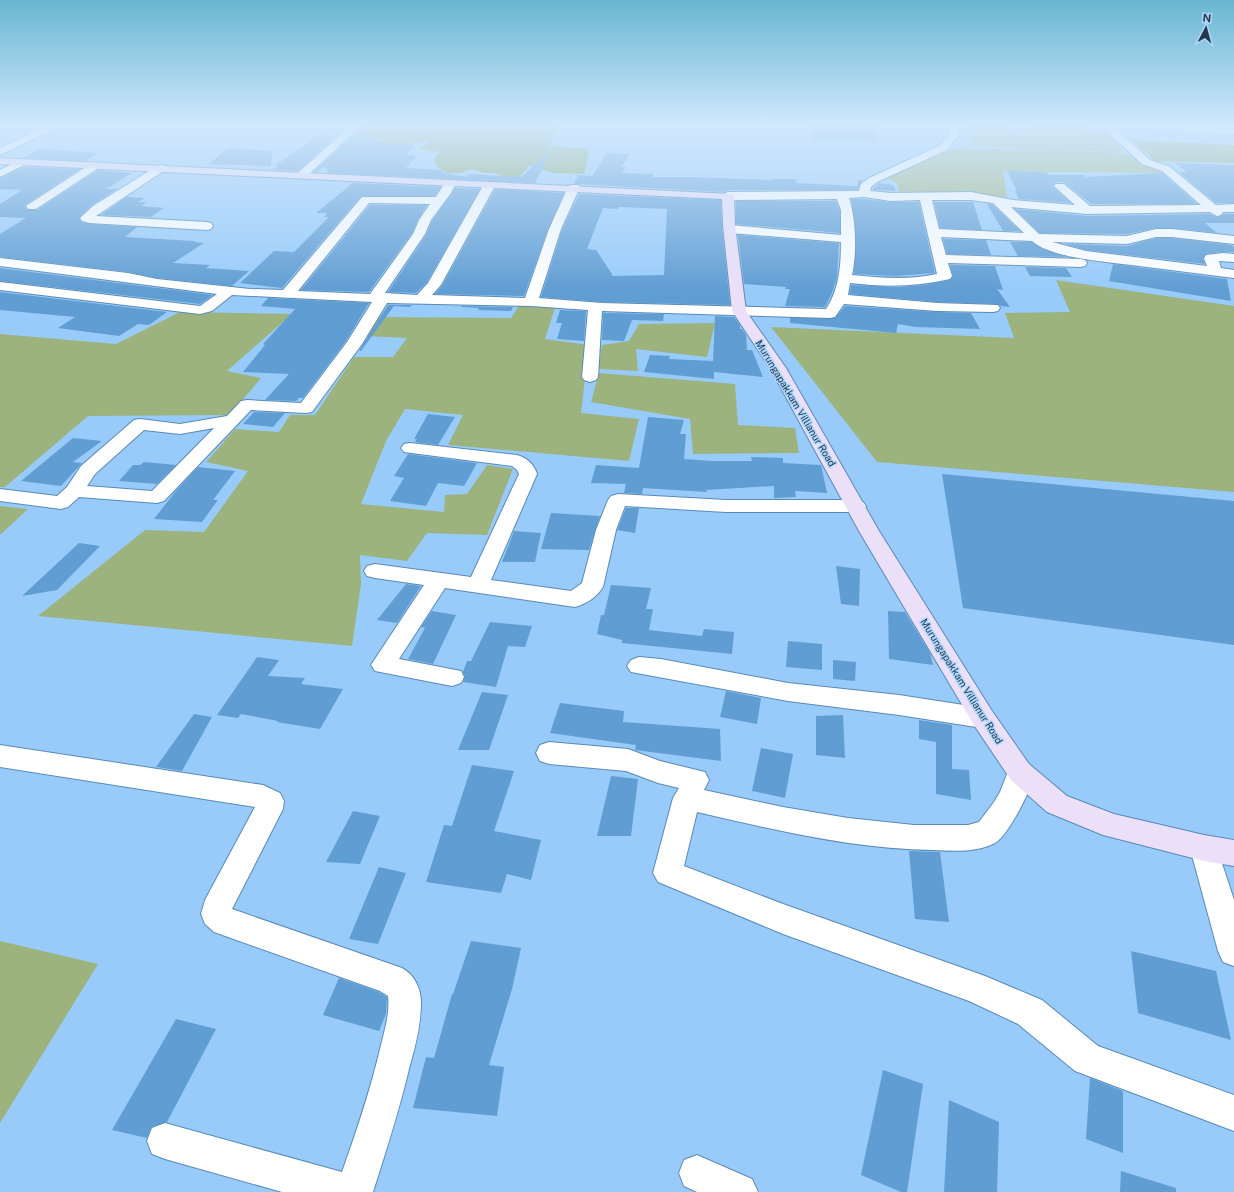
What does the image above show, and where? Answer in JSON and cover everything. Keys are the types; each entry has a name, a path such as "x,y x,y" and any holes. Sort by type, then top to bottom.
{"main road":[{"path":"388,180 574,187 728,196"},
{"name":"Murungapakkam Villianur Road","path":"728,196 730,229 740,311 778,368 869,531 983,718 1020,772 1058,804 1113,826 1204,848 1234,853"}],"street":[{"path":"32,206 73,180"},
{"path":"143,180 97,209 86,218 207,226"},
{"path":"864,194 865,186 874,180"},
{"path":"1179,180 1213,208 1222,218"},
{"path":"74,491 157,498 247,405 306,408 354,344 401,260 419,234 425,220 450,183"},
{"path":"421,299 434,285 490,184"},
{"path":"1060,186 1087,210"},
{"path":"531,302 550,238 574,187"},
{"path":"728,196 815,196 864,194 891,197 971,196 1020,205 1087,210 1234,208"},
{"path":"0,262 121,276 157,283 288,294 531,302 595,307 830,314 840,299 848,262 847,210 842,195"},
{"path":"845,278 900,282 929,280 945,276 933,233 928,203 924,196"},
{"path":"288,294 366,199 439,201"},
{"path":"997,200 1037,238 1059,249 1100,263"},
{"path":"730,229 848,239"},
{"path":"933,233 981,236 1126,240 1156,233 1233,234"},
{"path":"981,236 990,261"},
{"path":"1214,270 1211,258 1234,258"},
{"path":"941,259 1100,263 1214,270 1234,274"},
{"path":"0,286 200,310 207,308 229,290"},
{"path":"840,299 937,307 993,308"},
{"path":"590,377 595,307"},
{"path":"0,495 61,503 74,491 88,470 140,424 180,429 232,420"},
{"path":"410,448 517,461 526,468 528,474 478,586"},
{"path":"375,571 575,599 592,587 606,530 618,500 726,506 856,506"},
{"path":"439,580 383,665 452,677"},
{"path":"639,666 661,668 788,692 899,705 983,718"},
{"path":"550,753 628,760 658,772 696,780 687,798 668,873 783,919 974,987 1030,1012 1087,1059 1234,1113"},
{"path":"0,756 263,797 270,801 269,809 216,910 216,914 225,922 382,976 395,982 403,989 406,1005 404,1021 379,1119 354,1192"},
{"path":"687,798 820,826 870,834 935,838 973,838 988,832 1002,815 1016,790 1020,772"},
{"path":"1204,848 1234,951"},
{"path":"165,1141 348,1192"},
{"path":"697,1173 739,1192"}],"green space":[{"path":"890,180 1004,180 1007,197 900,194 897,183"},
{"path":"1056,280 1234,306 1234,492 877,462 771,327 1014,338 1005,313 1070,312"},
{"path":"520,304 555,308 545,339 589,345 581,413 639,419 629,461 448,445 463,415 405,409 386,441 361,504 444,512 445,495 467,494 487,465 513,469 487,535 427,533 407,561 360,555 361,584 352,646 38,616 145,530 204,532 248,471 206,462 235,429 279,432 290,415 315,415 354,357 393,357 407,338 365,336 379,317 511,318"},
{"path":"180,312 292,314 227,371 261,378 230,415 88,416 5,487 0,487 0,334 116,344"},
{"path":"715,323 707,357 636,349 638,371 598,369 602,345 629,341 639,324"},
{"path":"599,373 735,384 738,425 795,428 799,453 693,454 690,419 591,402"},
{"path":"0,506 28,509 0,535"},
{"path":"0,941 98,964 0,1123"}],"building":[{"path":"0,180 64,180 25,205 28,210 37,210 83,180 121,180 106,189 117,189 92,205 79,217 81,222 89,224 137,227 125,237 195,241 194,242 204,243 173,263 210,265 206,268 249,271 232,286 157,278 128,272 0,257 0,234 26,218 0,217 0,204 22,190 0,189"},
{"path":"466,180 537,180 535,183"},
{"path":"576,180 795,180 797,183 857,186 859,180 863,180 858,190 728,190 724,192 574,184"},
{"path":"1011,180 1169,180 1197,204 1091,204 1064,182 1056,182 1052,186 1071,203 1019,199 1015,191 1017,191"},
{"path":"1188,180 1234,180 1234,203 1216,203"},
{"path":"353,183 441,187 435,196 361,196 282,288 240,283 274,251 294,252 329,217 324,217 327,213 316,213"},
{"path":"879,183 893,185 896,191 872,190"},
{"path":"455,188 480,189 427,282 416,293 388,292 426,235 432,221"},
{"path":"495,189 564,193 548,229 524,296 435,294 442,286"},
{"path":"579,194 721,200 730,305 602,302 541,297 562,230","holes":["619,207 667,209 664,275 612,276 596,250 587,249 603,208 618,209"]},
{"path":"127,197 145,198 138,202 147,202 141,206 164,208 151,217 101,215"},
{"path":"851,199 891,202 919,202 935,273 895,276 854,274 856,236"},
{"path":"736,201 836,201 840,210 840,233 736,224"},
{"path":"934,202 973,202 982,230 940,228"},
{"path":"987,204 992,204 1020,231 1003,231"},
{"path":"370,205 427,205 418,219 412,233 369,292 301,290"},
{"path":"1015,209 1087,216 1210,214 1217,217 1224,214 1234,214 1234,223 1205,223 1217,233 1172,228 1156,228 1127,234 1040,233"},
{"path":"738,235 839,243 837,277 832,293 825,307 785,306 790,289 785,289 786,287 744,284"},
{"path":"1156,238 1172,238 1231,245 1234,247 1234,252 1206,254 1203,259 1205,264 1086,250 1065,244 1127,246"},
{"path":"943,239 986,240 991,255 947,254"},
{"path":"1010,242 1032,242 1041,248 1067,257 1018,256"},
{"path":"1113,264 1227,279 1231,301 1109,281"},
{"path":"950,265 995,266 1003,290 997,289 1010,307 1001,306 998,304 937,302 850,294 851,285 900,287 925,285 950,280 953,276"},
{"path":"1025,267 1066,268 1072,277 1030,276"},
{"path":"0,268 213,295 200,304 0,281"},
{"path":"0,292 167,312 149,325 138,324 119,336 58,328 75,317 0,310"},
{"path":"268,298 369,303 346,341 303,398 299,398 296,401 265,400 289,374 243,372 265,345 263,344 295,309 261,306"},
{"path":"388,305 412,305 410,307 394,306 361,351 359,351"},
{"path":"845,306 971,313 980,329 916,327 898,324 896,333 790,323 790,318 835,318"},
{"path":"461,307 513,307 511,311 478,310 479,308"},
{"path":"560,310 586,311 584,341 557,339 562,323 556,323"},
{"path":"603,313 664,314 663,321 632,320 624,341 602,340"},
{"path":"715,316 734,317 740,325 740,329 742,329 746,335 747,350 752,350 763,377 714,372 714,379 644,372 650,355 670,356 669,359 713,361"},
{"path":"254,412 285,413 273,427 243,424"},
{"path":"428,414 455,417 438,445 415,442 417,439 414,439"},
{"path":"648,417 684,420 680,434 686,434 684,459 752,461 751,457 783,458 783,463 821,465 827,493 795,491 796,497 774,498 774,486 706,490 707,492 643,488 642,494 624,493 626,484 591,483 596,465 639,468"},
{"path":"73,438 102,441 73,462 82,463 61,486 21,481"},
{"path":"408,454 477,463 464,486 438,483 426,506 390,501 404,478 394,476"},
{"path":"144,462 176,465 157,484 119,481 133,465 140,465"},
{"path":"198,467 235,471 213,500 218,500 202,522 154,519 175,492"},
{"path":"942,474 1234,501 1234,645 963,608"},
{"path":"626,508 639,508 635,533 617,530"},
{"path":"551,513 600,516 589,550 541,549"},
{"path":"514,531 541,533 535,562 502,562"},
{"path":"79,543 100,546 57,590 22,596"},
{"path":"836,566 860,569 859,606 841,604"},
{"path":"406,584 421,586 397,623 377,620"},
{"path":"611,585 651,588 646,609 653,609 649,630 702,636 704,629 734,632 732,654 622,643 622,640 597,634 601,615 604,615"},
{"path":"432,611 456,615 433,664 408,659 425,628 421,627"},
{"path":"888,611 905,612 930,653 933,665 889,659"},
{"path":"490,622 532,626 525,647 508,646 496,687 463,682 465,676 463,672 467,661 471,661"},
{"path":"788,641 822,644 822,670 786,667"},
{"path":"257,657 279,660 268,676 305,678 301,684 343,689 320,729 241,714 238,718 217,715"},
{"path":"833,660 856,662 855,681 833,679"},
{"path":"726,691 761,698 757,724 720,717"},
{"path":"482,692 508,695 489,750 458,750"},
{"path":"560,703 624,711 623,722 720,729 721,761 635,750 636,745 550,733"},
{"path":"194,714 212,717 182,771 156,767"},
{"path":"843,715 845,758 816,755 816,716"},
{"path":"919,720 952,725 952,769 969,770 971,800 936,794 936,742 919,739"},
{"path":"761,748 793,754 785,798 752,791"},
{"path":"472,765 514,771 494,831 541,840 531,880 507,874 501,893 426,882 444,825 452,826"},
{"path":"611,776 638,779 631,836 597,836"},
{"path":"353,811 380,816 360,864 326,862"},
{"path":"909,851 940,852 949,922 915,919"},
{"path":"379,867 406,873 378,944 349,939"},
{"path":"471,941 521,948 512,989 489,1065 504,1067 497,1116 413,1108 426,1057 434,1058 452,994"},
{"path":"1131,951 1216,971 1231,1040 1138,1013"},
{"path":"339,978 379,992 387,997 386,1014 379,1031 323,1015"},
{"path":"176,1019 216,1029 167,1122 151,1127 147,1138 112,1130"},
{"path":"883,1070 923,1084 907,1192 901,1192 861,1175"},
{"path":"1090,1078 1123,1091 1123,1153 1086,1139"},
{"path":"949,1100 999,1122 997,1192 944,1192"},
{"path":"1121,1171 1176,1188 1176,1192 1120,1192"}]}
